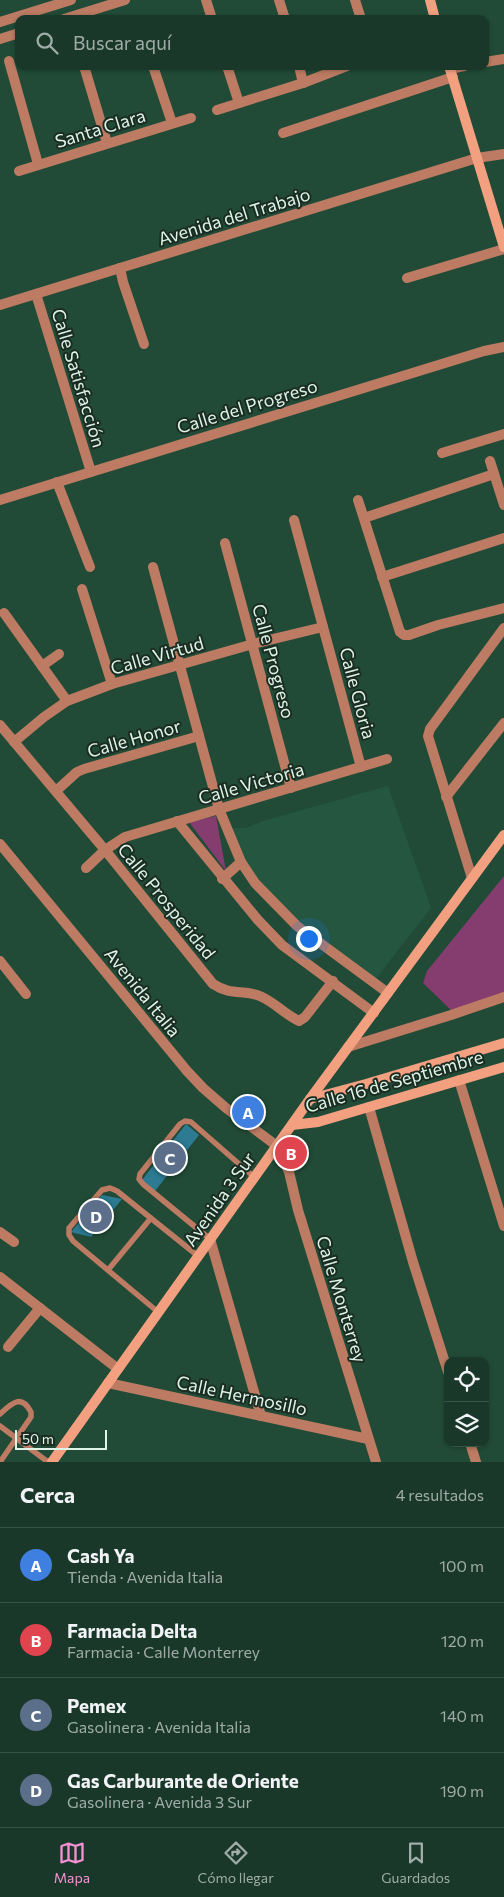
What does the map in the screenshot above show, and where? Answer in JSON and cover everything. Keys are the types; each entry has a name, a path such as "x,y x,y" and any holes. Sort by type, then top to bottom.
{"main road":[{"path":"430,0 434,15"},
{"path":"451,71 504,248"},
{"name":"Avenida 3 Sur","path":"52,1462 310,1098 504,835"},
{"name":"Calle 16 de Septiembre","path":"310,1098 366,1084 504,1043"},
{"name":"Calle 16 de Septiembre","path":"292,1125 318,1122 504,1067"}],"street":[{"path":"78,15 125,0"},
{"path":"206,0 211,15"},
{"path":"279,0 284,15"},
{"path":"355,0 360,15"},
{"path":"32,15 64,1"},
{"path":"0,22 15,19"},
{"path":"0,39 15,34"},
{"path":"489,61 504,58"},
{"path":"9,61 38,164"},
{"path":"85,70 107,144"},
{"path":"154,70 172,123"},
{"path":"228,70 239,103"},
{"path":"299,70 303,83"},
{"path":"217,110 303,83 337,70"},
{"path":"284,133 451,71"},
{"name":"Santa Clara","path":"19,171 191,118"},
{"name":"Avenida del Trabajo","path":"0,305 477,158 504,154"},
{"path":"407,278 504,248"},
{"path":"120,268 144,344"},
{"name":"Calle Satisfacción","path":"36,294 91,472"},
{"name":"Calle del Progreso","path":"0,500 360,388 484,351 504,347"},
{"path":"442,453 504,434"},
{"path":"490,461 504,506"},
{"path":"364,518 494,474"},
{"path":"57,482 90,567"},
{"path":"358,500 400,632 404,635 504,608"},
{"name":"Calle Gloria","path":"294,520 361,767"},
{"path":"382,577 504,538"},
{"name":"Calle Progreso","path":"225,543 291,788"},
{"path":"153,567 218,809 241,862 255,883 297,926 388,993"},
{"path":"82,589 112,684"},
{"path":"4,613 67,701"},
{"name":"Calle Virtud","path":"14,742 67,701 112,684 253,644 323,627"},
{"path":"472,878 428,736 430,729 504,628"},
{"path":"42,666 59,654"},
{"path":"446,797 504,723"},
{"name":"Calle Prosperidad","path":"0,725 105,850 213,984 228,992 246,992 263,997 299,1021 305,1017 332,981"},
{"name":"Calle Honor","path":"56,791 77,772 84,769 199,736"},
{"name":"Calle Victoria","path":"105,850 125,837 387,759"},
{"path":"177,821 222,878 282,945 374,1013"},
{"name":"Avenida Italia","path":"1,849 187,1071 226,1108 277,1146"},
{"path":"86,868 105,850"},
{"path":"222,878 241,862"},
{"path":"0,962 26,994"},
{"path":"348,1047 451,1015 504,996"},
{"path":"460,1080 504,1226"},
{"path":"369,1107 413,1262 444,1359"},
{"name":"Calle Monterrey","path":"277,1146 289,1172 298,1210 376,1462"},
{"path":"0,1232 14,1242"},
{"path":"210,1239 261,1416"},
{"path":"0,1276 118,1369"},
{"path":"8,1347 40,1308"},
{"name":"Calle Hermosillo","path":"108,1383 368,1439"},
{"path":"471,1447 476,1462"}],"lane":[{"path":"210,1239 143,1184 139,1179 140,1174 180,1124 185,1121 191,1122 254,1177"},
{"path":"158,1312 72,1241 69,1235 69,1228 102,1190 110,1188 117,1191 198,1256"},
{"path":"108,1270 150,1218"},
{"path":"0,1414 17,1401 23,1402 29,1407 31,1412 31,1417 0,1462"},
{"path":"0,1426 48,1462"}],"shaded area":[{"path":"388,786 431,908 374,981 264,893 227,828 246,828 263,821"},
{"path":"216,816 226,871 189,822"},
{"path":"504,876 504,997 454,1013 423,983 427,971"}],"building":[{"path":"186,1124 199,1135 155,1191 142,1180"},
{"path":"102,1195 122,1199 91,1237 71,1232"}],"place":[{"name":"Cash Ya","path":"248,1112"},
{"name":"Farmacia Delta","path":"291,1153"},
{"name":"Pemex","path":"170,1158"},
{"name":"Gas Carburante de Oriente","path":"96,1216"}]}
